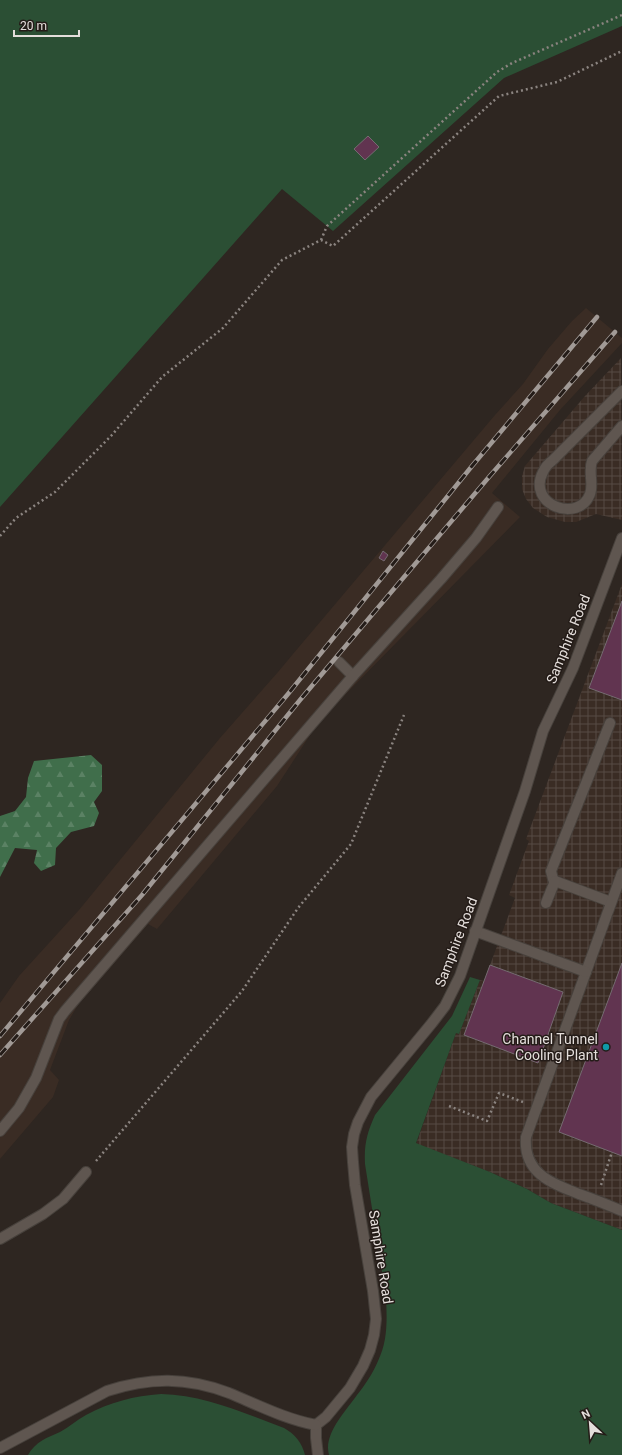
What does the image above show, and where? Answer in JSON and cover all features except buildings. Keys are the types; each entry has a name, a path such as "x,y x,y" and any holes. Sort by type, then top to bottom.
{"lane":[{"path":"622,391 543,471 540,486 543,496 549,503 557,508 566,510 575,508 584,503 590,495 592,486 590,468 592,461 622,426"},
{"path":"0,1131 19,1108 36,1078 65,1011 353,676 441,579 476,538 498,507"},
{"name":"Samphire Road","path":"316,1424 326,1417 350,1388 363,1366 370,1350 374,1335 376,1319 373,1291 355,1185 353,1162 352,1147 358,1122 371,1097 432,1024 445,1006 460,976 526,791 543,731 573,668 622,538"},
{"path":"339,662 353,676"},
{"path":"610,723 555,860 551,875 555,881 612,902"},
{"path":"622,873 526,1137 525,1146 533,1168 552,1183 622,1211"},
{"path":"546,903 555,881"},
{"path":"475,931 586,972"},
{"path":"0,1239 43,1214 62,1199 86,1172"},
{"path":"0,1448 107,1391 126,1385 159,1380 192,1383 211,1387 292,1420 316,1424 318,1455"}],"path":[{"path":"0,536 16,518 56,492 111,436 162,377 222,328 282,260 321,240 327,226 497,72 512,63 622,15"},
{"path":"321,240 333,246 499,96 557,82 622,51"},
{"path":"86,1172 242,991 298,908 351,844 404,716"},
{"path":"449,1106 487,1121 499,1093 537,1107"},
{"path":"595,1200 612,1152"}],"shaded area":[{"path":"586,308 622,338 622,343 560,410 492,493 520,517 337,703 314,729 277,786 157,929 148,924 78,1005 69,1020 50,1070 59,1080 53,1097 0,1159 0,1003 19,976 79,910 220,738 523,384 548,349 572,321"},
{"path":"621,358 622,520 596,514 576,522 565,522 547,517 533,508 526,499 522,489 522,476 525,466 585,396"},
{"path":"622,584 622,1230 551,1203 527,1189 490,1172 416,1144 456,1033 459,1034 480,980 484,981 515,898 509,895 529,841 526,839"}],"green space":[{"path":"0,0 622,0 622,26 504,78 333,231 282,189 0,507"},
{"path":"91,755 102,765 102,791 94,802 99,813 94,826 71,832 56,848 55,865 41,871 34,863 37,850 15,848 0,877 0,816 15,811 26,797 28,778 34,761"},
{"path":"470,977 480,980 459,1034 456,1033 416,1143 490,1172 527,1189 551,1203 622,1230 622,1455 329,1455 329,1439 332,1431 363,1387 376,1365 384,1346 387,1322 386,1297 365,1164 365,1150 368,1133 375,1115 452,1016"},
{"path":"161,1394 177,1395 208,1401 284,1428 298,1439 305,1455 28,1455 31,1450 42,1440 60,1432 95,1410 122,1400"}],"railway":[{"path":"0,1036 288,694 472,466 597,317"},
{"path":"0,1055 142,895 300,700 489,477 615,332"}],"place":[{"name":"Channel Tunnel Cooling Plant","path":"606,1047"}]}
